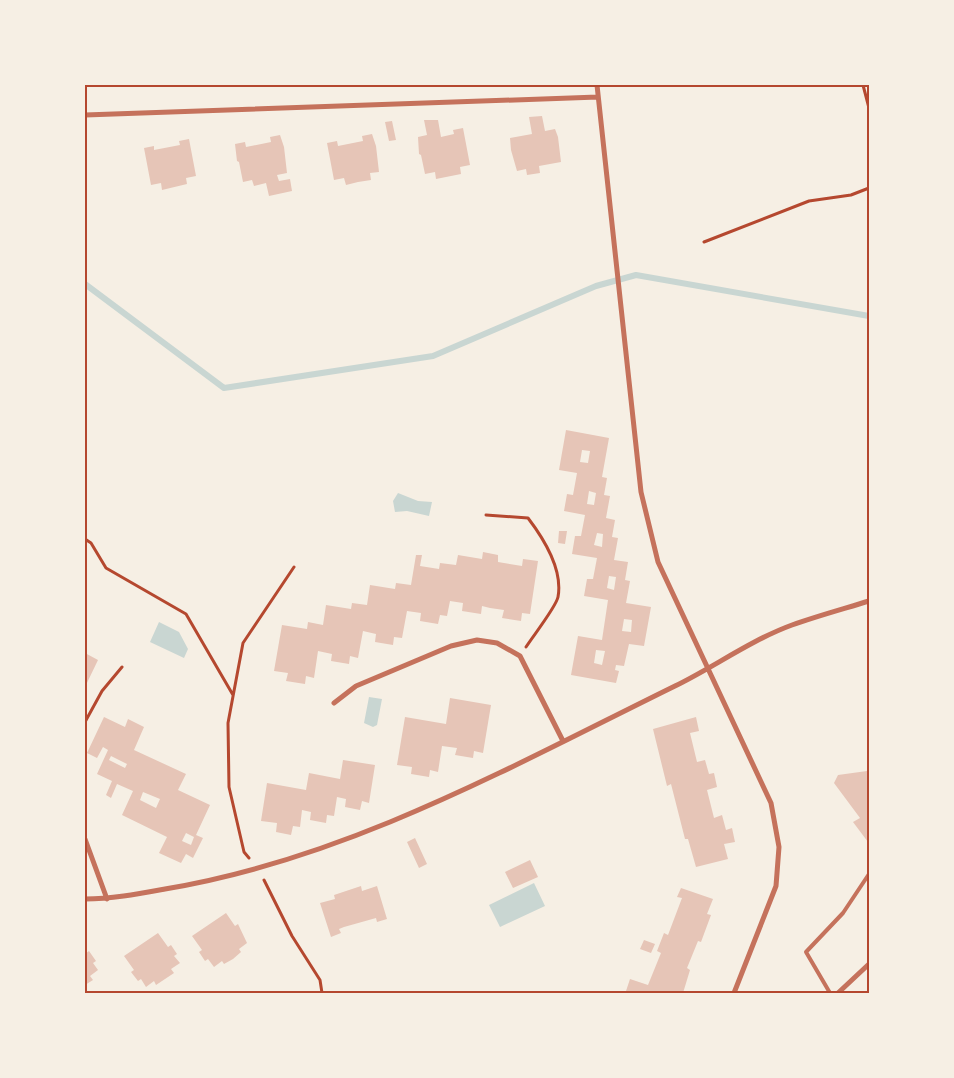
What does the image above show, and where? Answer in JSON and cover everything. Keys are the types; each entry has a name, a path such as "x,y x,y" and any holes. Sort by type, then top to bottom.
{"street":[{"path":"597,85 641,492 658,562 771,803 779,847 776,886 734,993"},
{"path":"85,116 598,97"},
{"path":"85,899 108,899 186,886 259,869 414,812 708,670 790,625 869,601"},
{"path":"334,703 356,686 451,646 477,640 498,642 520,656 563,741"},
{"path":"85,839 108,899"},
{"path":"838,993 869,964"}],"lane":[{"path":"830,993 806,952 843,913 869,874"}],"path":[{"path":"863,85 869,108"},
{"path":"704,242 809,201 851,195 869,188"},
{"path":"486,515 528,518 538,530 559,573 558,598 520,656"},
{"path":"85,539 91,543 106,568 186,614 233,696"},
{"path":"294,567 243,643 228,723 229,787 244,852 259,869 292,936 320,980 322,993"},
{"path":"85,722 102,691 122,667"}],"shaded area":[{"path":"398,493 418,501 432,502 429,516 407,511 395,512 393,501"},
{"path":"159,622 179,632 188,649 184,658 150,642"},
{"path":"369,697 382,699 377,725 373,727 364,723"},
{"path":"534,883 545,906 500,927 489,905"}],"building":[{"path":"542,116 545,131 555,129 558,137 561,162 539,166 540,173 527,175 526,169 517,171 511,150 510,138 532,134 529,117"},
{"path":"424,120 438,120 441,137 454,134 453,130 463,128 470,165 460,167 461,174 436,179 435,172 425,174 421,155 419,154 418,137 427,135"},
{"path":"392,121 396,140 389,141 385,122"},
{"path":"372,134 376,146 379,172 370,173 371,180 346,185 344,178 334,180 327,143 337,141 338,146 363,141 362,136"},
{"path":"280,135 284,147 287,173 277,175 279,181 290,179 292,191 269,196 266,183 254,186 252,180 243,182 239,162 237,161 235,144 245,142 246,147 271,142 270,137"},
{"path":"189,139 196,176 186,178 187,184 162,190 161,183 151,185 144,148 154,146 154,150 180,145 179,141"},
{"path":"566,430 609,438 602,477 607,478 604,495 610,496 606,518 615,520 612,537 618,538 614,560 628,562 625,580 630,581 626,603 651,607 644,646 629,644 624,666 616,665 615,670 619,671 616,683 571,675 578,636 602,640 608,600 584,596 587,579 593,579 597,558 572,554 575,536 581,536 585,515 564,511 567,494 573,495 577,473 559,470","holes":["582,450 590,451 588,463 580,462","589,491 596,493 594,505 587,504","597,533 603,534 602,547 594,545","609,576 616,577 614,590 607,588","624,619 632,620 631,632 622,631","596,650 605,651 602,665 594,663"]},
{"path":"559,531 567,531 565,544 558,543"},
{"path":"483,552 498,555 498,562 522,566 523,559 538,561 530,614 522,613 521,621 502,618 504,610 482,606 481,614 462,611 463,603 450,601 447,616 440,615 438,624 420,621 421,613 407,611 402,638 394,637 393,645 375,642 376,634 363,631 358,658 350,656 349,664 331,661 332,654 318,651 314,678 306,676 305,684 286,681 288,673 274,671 282,625 307,629 308,622 323,625 326,605 351,609 352,603 367,605 370,585 395,589 396,583 411,585 416,555 422,555 420,566 439,569 440,563 456,565 458,555 482,559"},
{"path":"85,653 98,660 85,687"},
{"path":"450,698 491,705 483,753 474,751 473,758 455,755 457,748 442,746 438,772 430,770 429,777 411,774 412,767 397,765 405,717 446,724"},
{"path":"104,717 125,727 128,719 144,727 134,750 186,774 178,790 210,805 196,835 203,838 193,858 186,854 181,863 159,853 167,837 122,815 133,791 117,784 111,798 106,795 112,781 97,774 108,750 103,747 97,758 87,753","holes":["111,756 127,764 125,768 109,760","143,792 160,799 156,808 140,800","186,833 194,837 191,845 182,841"]},
{"path":"696,717 699,731 690,733 697,762 705,760 709,774 714,773 717,787 707,790 714,818 722,815 726,830 732,828 735,842 724,844 728,859 696,867 688,839 685,839 671,784 667,786 653,729"},
{"path":"343,760 375,765 369,803 362,801 360,810 345,807 346,799 337,797 334,816 327,815 326,823 310,820 311,812 302,810 300,827 293,826 291,835 276,832 277,823 261,821 267,783 306,790 309,773 340,779"},
{"path":"869,767 868,842 853,822 860,818 834,783 838,775 867,771"},
{"path":"415,838 427,864 419,868 407,842"},
{"path":"530,860 538,877 513,888 505,872"},
{"path":"361,886 362,891 377,886 387,919 377,922 376,918 344,927 339,929 341,933 331,937 320,903 335,899 334,895"},
{"path":"681,888 713,899 707,914 711,915 701,942 698,941 687,968 690,970 683,993 631,993 626,991 630,979 648,985 661,953 657,951 664,933 668,935 682,898 677,897"},
{"path":"226,913 235,926 238,924 247,943 239,949 241,952 233,959 224,964 222,961 214,967 208,959 205,961 199,952 202,950 192,936"},
{"path":"158,933 168,947 171,945 177,954 174,956 180,963 171,969 174,973 156,985 154,981 146,987 141,979 138,981 131,972 134,970 124,956"},
{"path":"644,940 655,944 651,953 640,949"},
{"path":"89,951 96,961 93,963 98,970 90,976 93,980 85,985 85,954"}],"waterway":[{"path":"85,284 224,388 433,356 596,286 636,275 869,316"}]}
